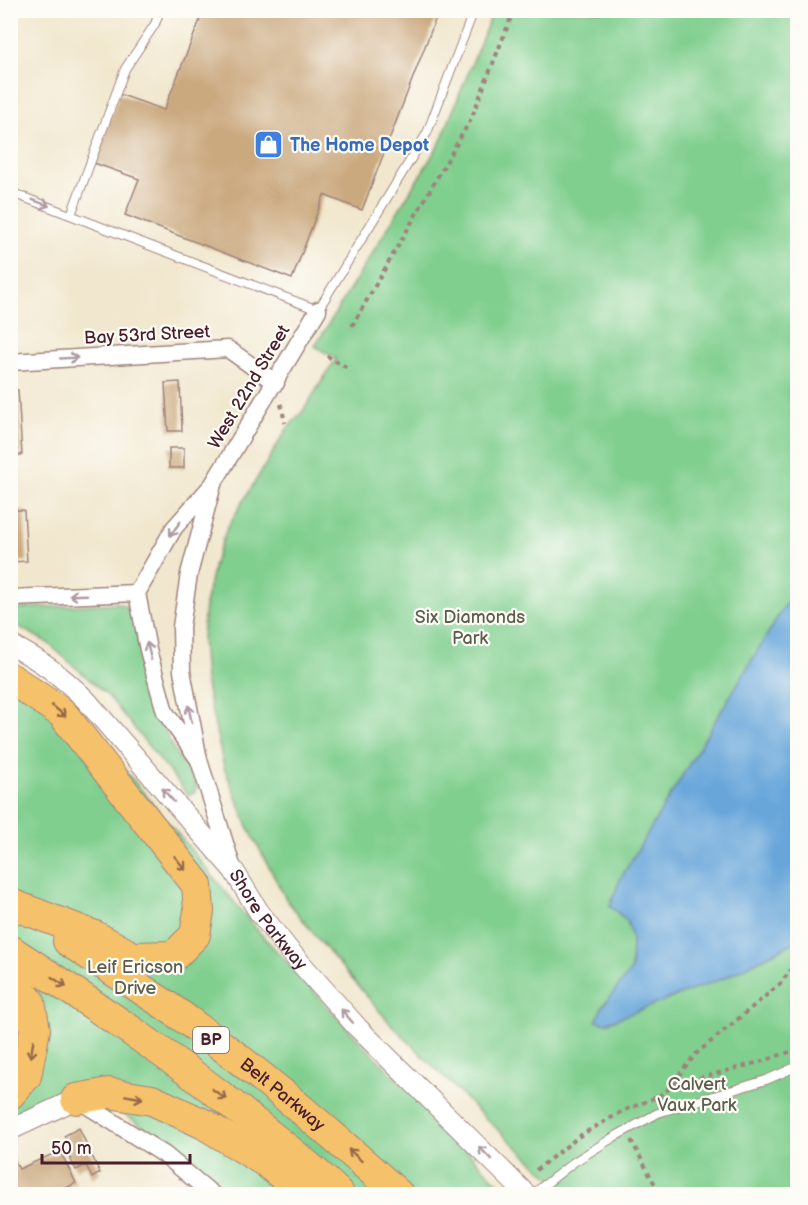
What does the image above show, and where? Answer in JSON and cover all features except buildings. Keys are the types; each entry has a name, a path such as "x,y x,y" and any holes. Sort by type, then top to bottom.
{"highway":[{"path":"10,678 62,712 197,885 199,911 195,935 174,956 133,957 95,936 11,904"},
{"name":"Belt Parkway","path":"11,904 165,1005 249,1067 337,1138 398,1194"},
{"name":"BP","path":"10,950 117,1020 232,1104 339,1194"},
{"path":"10,978 30,1002 35,1030 26,1076 10,1094"},
{"path":"76,1099 109,1093 152,1100 204,1124 267,1163 305,1194"}],"street":[{"name":"West 22nd Street","path":"199,760 165,712 148,650 136,593 174,528 213,484 318,310"},
{"name":"Bay 53rd Street","path":"10,362 228,350 276,383"},
{"name":"West 22nd Street","path":"213,484 189,574 181,627 182,670 199,760 234,871"},
{"path":"10,598 136,593"},
{"name":"Shore Parkway","path":"10,645 34,656 64,679 86,700 234,871 259,912 288,949 357,1027 526,1194"},
{"path":"10,1130 76,1099 165,1155 212,1194"}],"lane":[{"path":"71,215 125,69 155,24 160,10"},
{"path":"10,192 318,310 427,134 474,10"},
{"path":"533,1194 574,1162 658,1113 766,1080 798,1066"}],"path":[{"path":"352,326 471,120 514,10"},
{"path":"327,356 348,368"},
{"path":"798,960 780,984 696,1054 681,1072 674,1085 798,1049"},
{"path":"629,1137 660,1194"}],"green space":[{"name":"Six Diamonds Park","path":"493,11 797,11 797,1194 568,1194 482,1115 388,1021 318,939 286,899 249,829 224,767 205,681 202,639 205,605 214,564 227,528 287,429 303,411 336,359 315,346 440,143"},
{"path":"117,603 128,607 134,620 151,702 176,754 197,786 194,793 188,795 109,697 48,643 11,622 11,609"},
{"name":"Leif Ericson Drive","path":"10,666 91,729 259,932 351,1032 509,1194 234,1194 170,1145 124,1114 76,1087 11,1116"}],"water":[{"path":"797,585 797,941 724,978 606,1023 596,1021 602,1007 631,970 632,939 627,921 610,906 620,879"}],"place":[{"name":"The Home Depot","path":"269,145"}],"park label":[{"name":"Calvert Vaux Park","path":"697,1094"}]}
